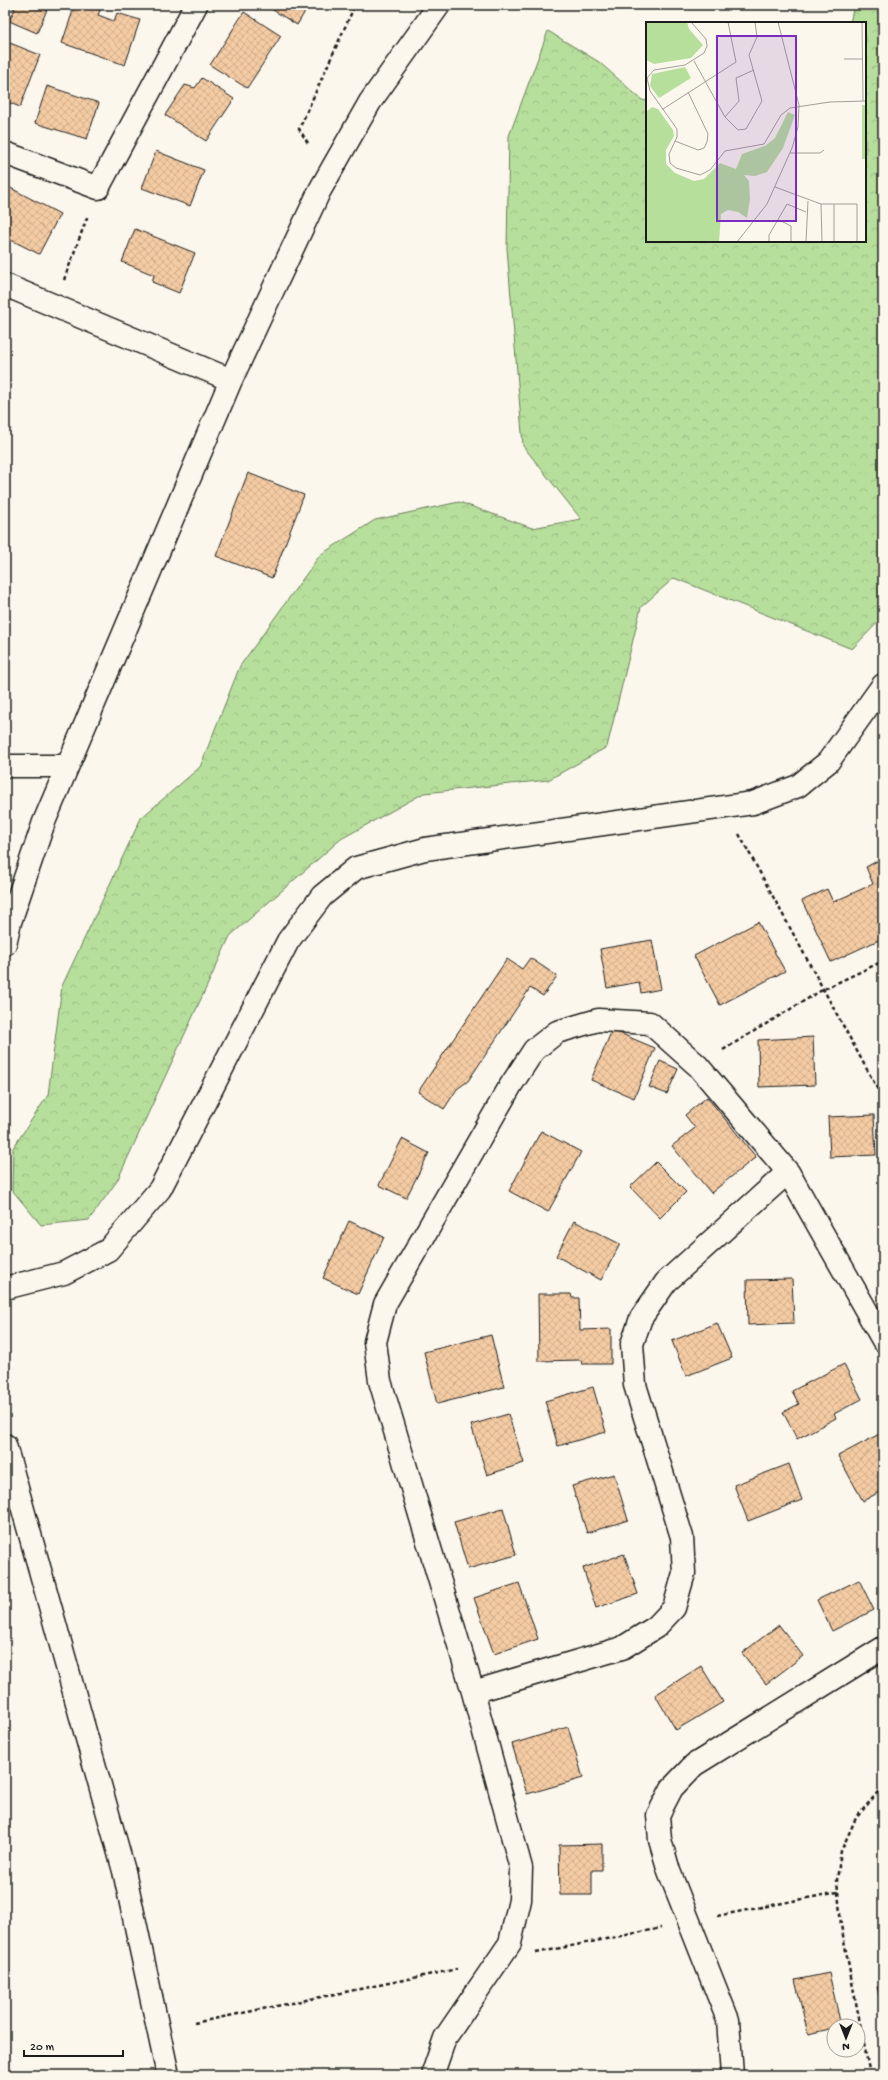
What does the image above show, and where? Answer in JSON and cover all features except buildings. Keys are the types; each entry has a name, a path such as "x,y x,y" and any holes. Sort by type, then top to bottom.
{"street":[{"path":"5,944 10,922 44,822 231,380 320,190 370,102 440,5"},
{"path":"5,153 98,188 190,7"},
{"path":"5,285 231,380"},
{"path":"5,1288 64,1273 108,1250 160,1189 288,941 322,896 356,868 425,849 753,803 798,786 828,762 883,686"},
{"path":"5,766 67,766"},
{"path":"434,2075 434,2070 445,2038 510,1943 520,1900 521,1868 473,1692 380,1381 375,1342 385,1304 511,1084 534,1050 557,1032 598,1020 650,1023 698,1066 788,1172 883,1340"},
{"path":"473,1692 622,1648 656,1627 674,1608 684,1573 682,1537 635,1386 632,1344 641,1318 666,1282 788,1172"},
{"path":"5,1445 124,1871 168,2075"},
{"path":"732,2075 728,2020 669,1871 660,1840 658,1815 672,1788 694,1765 883,1648"}],"path":[{"path":"308,143 298,128 355,5"},
{"path":"55,305 98,188"},
{"path":"737,830 822,990 883,1099"},
{"path":"698,1066 822,990 883,961"},
{"path":"870,2075 840,1925 837,1880 840,1851 856,1818 883,1786"},
{"path":"194,2023 458,1969"}],"green space":[{"path":"854,5 883,5 883,617 852,649 674,578 641,607 607,747 548,780 424,793 341,839 230,936 117,1181 89,1220 41,1225 12,1190 13,1148 48,1095 62,986 141,818 200,767 240,666 320,555 375,520 459,502 532,528 581,519 523,446 507,248 509,136 548,31 599,62 642,100 646,101 646,242 866,242 866,22 850,22"}]}
